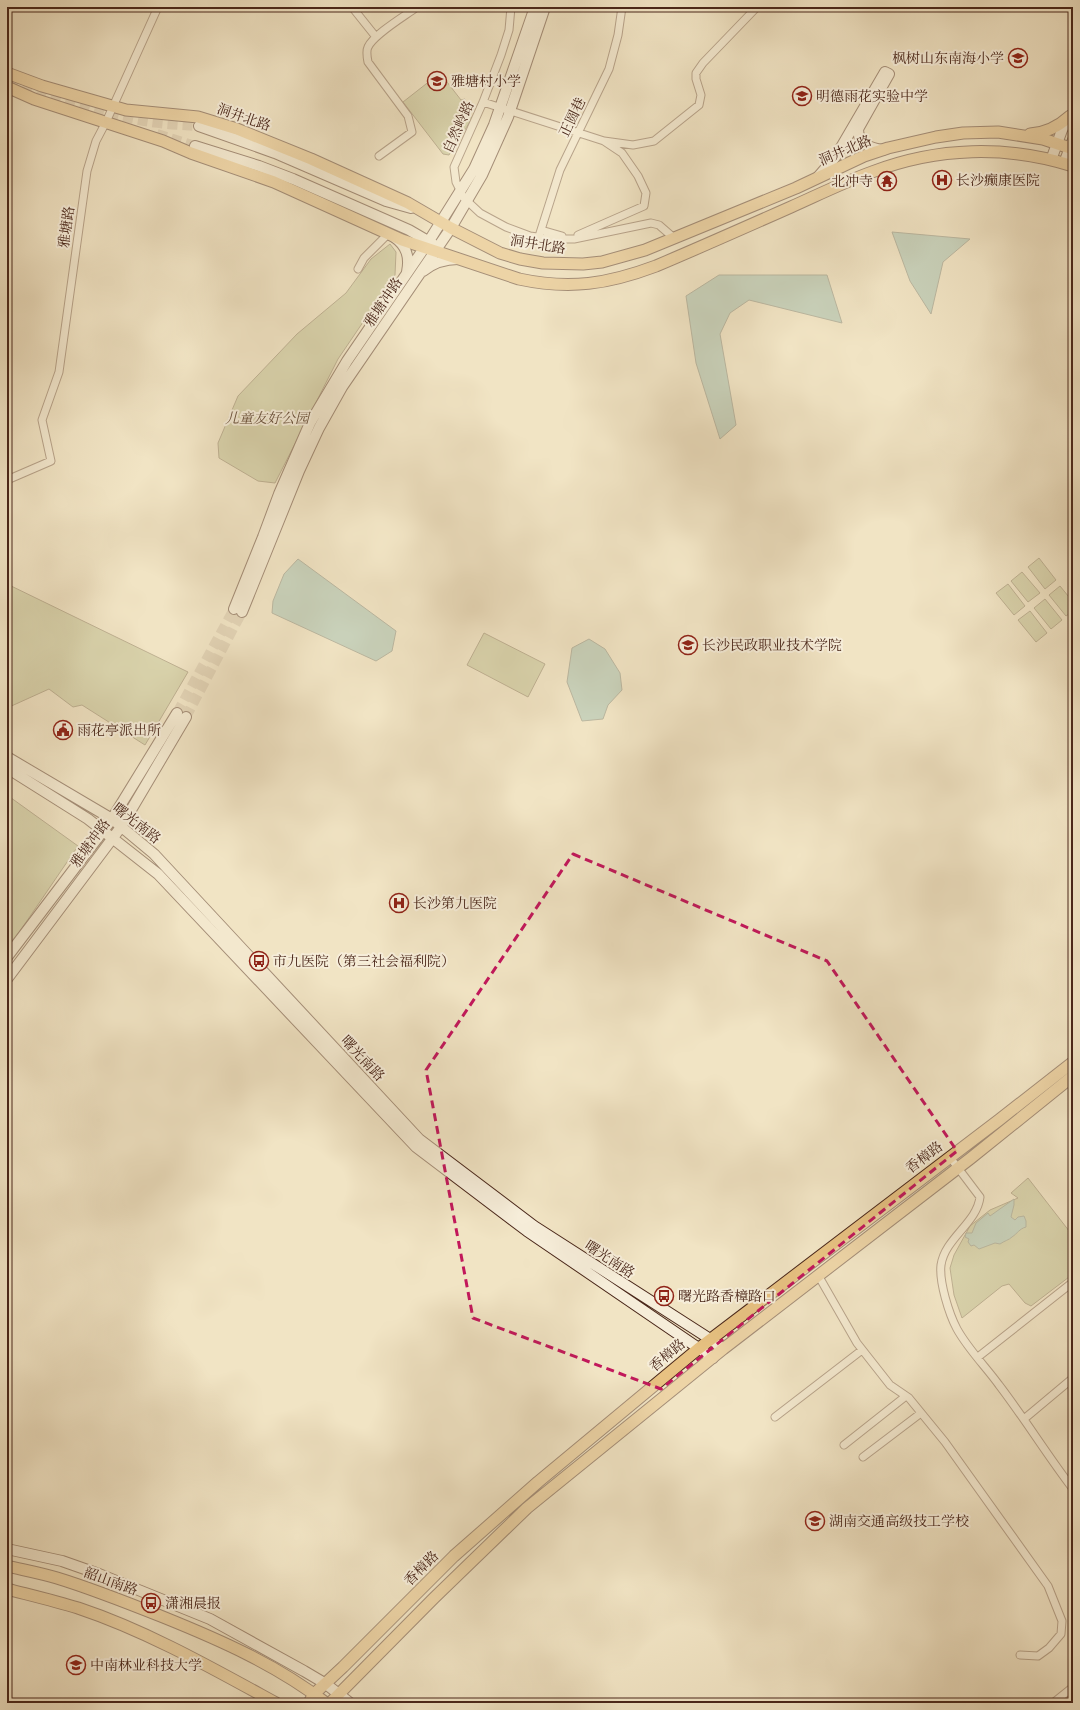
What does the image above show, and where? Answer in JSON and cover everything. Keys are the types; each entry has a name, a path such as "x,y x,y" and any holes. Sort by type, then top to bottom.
{"main road":[{"name":"雅塘冲路","path":"238,610 319,428 342,387 431,246 441,222 474,169 506,109 535,7"},
{"name":"雅塘冲路","path":"431,246 451,228 482,175 545,7"},
{"path":"812,181 819,176 836,156 885,72 889,74 858,130 860,138 866,145 883,150"},
{"name":"洞井北路","path":"7,73 42,86 126,110 198,117 237,129 311,158 408,203 451,228 500,253 520,259 566,264 583,264 608,261 645,250 812,181 864,156 929,138 963,133 998,132 1072,146"},
{"path":"7,87 34,99 163,141 191,153 274,182 389,234 399,240 407,252 412,275 437,262 449,259 460,259"},
{"path":"1051,160 1057,144 1058,129 1072,114"},
{"path":"199,126 275,153 386,201 424,212"},
{"path":"1020,135 1058,129 1073,133"},
{"path":"195,146 259,166 293,180 409,230 431,246"},
{"path":"389,234 431,246 460,259 502,274 538,283 566,285 611,281 656,266 891,165 962,151 1014,153 1069,165 1072,146"},
{"name":"雅塘冲路","path":"7,957 112,820 182,715 121,827 7,979"},
{"name":"曙光南路","path":"7,757 112,820 154,854 419,1139 534,1226 710,1339 723,1349"},
{"name":"曙光南路","path":"7,768 69,807 103,831 158,874 416,1147 527,1231 713,1358"},
{"name":"香樟路","path":"311,1698 454,1556 538,1482 710,1339 949,1156 999,1120 1073,1062"},
{"name":"香樟路","path":"330,1703 338,1693 527,1508 723,1349 958,1168 1073,1076"},
{"path":"7,1549 62,1561 99,1574 210,1619 326,1684 350,1703"},
{"name":"韶山南路","path":"7,1566 78,1585 203,1633 248,1654 292,1678 311,1698 326,1703"},
{"path":"7,1589 78,1608 120,1624 192,1657 276,1703"}],"street":[{"name":"雅塘路","path":"7,480 51,461 42,420 59,372 86,170 96,142 158,7"},
{"path":"352,7 376,37"},
{"path":"379,156 412,132 408,116 368,62 366,54 368,47 376,37 417,7"},
{"name":"自然岭路","path":"511,7 509,30 484,102 454,167 456,182 467,201 480,213 506,227 540,233 551,239 574,239 651,223 659,225 675,238"},
{"name":"正圆巷","path":"540,233 560,170 609,69 618,35 622,7"},
{"path":"484,102 604,141 633,145 654,141 699,105 701,95 696,80 696,73 703,63 757,7"},
{"path":"540,233 559,236 576,236 644,206 646,193 638,176 622,153 604,141"},
{"path":"358,269 364,258 389,234"},
{"path":"949,1156 980,1197 980,1204 976,1212 946,1253 941,1264 942,1279 957,1329 1024,1419 1073,1489"},
{"path":"818,1275 857,1344 890,1385 906,1396 945,1442 1048,1586 1062,1621 1061,1634 1049,1648 1038,1656 1020,1655"},
{"path":"978,1358 1073,1282"},
{"path":"775,1417 862,1350"},
{"path":"1024,1419 1073,1378"},
{"path":"844,1444 906,1396"},
{"path":"863,1456 921,1413"},
{"path":"1053,1703 1073,1687"}],"highlighted area":[{"path":"573,854 827,961 957,1151 661,1389 473,1318 426,1070"}],"green space":[{"path":"440,73 461,100 465,99 471,113 469,114 472,118 449,155 443,154 403,102"},
{"name":"儿童友好公园","path":"390,244 396,252 395,275 338,359 275,483 258,481 219,458 218,443 238,396 297,334 346,293 371,259"},
{"path":"1039,558 1056,580 1045,589 1028,567"},
{"path":"1022,572 1040,593 1028,602 1011,581"},
{"path":"7,584 188,672 145,745 82,705 73,707 49,689 7,708"},
{"path":"1008,584 1025,606 1014,615 996,593"},
{"path":"1060,586 1073,602 1073,611 1066,616 1049,595"},
{"path":"1045,599 1062,620 1051,629 1034,608"},
{"path":"1030,611 1047,633 1036,642 1018,620"},
{"path":"484,633 545,664 528,697 467,665"},
{"path":"7,708 8,744 7,743"},
{"path":"7,795 78,846 7,950"},
{"path":"1028,1178 1073,1236 1073,1274 1031,1306 1025,1303 1009,1284 1002,1286 962,1318 954,1295 950,1268 954,1255 970,1226 990,1210 1018,1198 1011,1193"}],"water":[{"path":"892,232 970,239 943,262 931,314 910,281"},
{"path":"719,275 827,275 842,323 749,300 730,313 720,334 736,425 720,439 696,363 686,296"},
{"path":"298,559 396,631 392,651 376,661 272,613 273,601 284,574"},
{"path":"589,639 605,649 620,673 622,690 608,705 603,719 582,721 567,682 572,648"},
{"path":"1014,1199 1011,1217 1015,1220 1018,1217 1024,1216 1026,1227 1000,1244 995,1243 979,1249 974,1245 971,1246 968,1242 969,1239 965,1237 966,1233 972,1233 976,1223 988,1213 990,1216"}],"tunnel":[{"path":"10,78 57,99 93,110 144,121 199,126"},
{"path":"157,134 195,146"},
{"path":"177,713 234,609"},
{"path":"186,717 242,612"}],"place":[{"name":"枫树山东南海小学","path":"1018,58"},
{"name":"雅塘村小学","path":"437,81"},
{"name":"明德雨花实验中学","path":"802,96"},
{"name":"长沙癫康医院","path":"942,180"},
{"name":"北冲寺","path":"887,181"},
{"name":"长沙民政职业技术学院","path":"688,645"},
{"name":"雨花亭派出所","path":"63,730"},
{"name":"长沙第九医院","path":"399,903"},
{"name":"市九医院（第三社会福利院）","path":"259,961"},
{"name":"曙光路香樟路口","path":"664,1296"},
{"name":"湖南交通高级技工学校","path":"815,1521"},
{"name":"潇湘晨报","path":"151,1603"},
{"name":"中南林业科技大学","path":"76,1665"}]}
